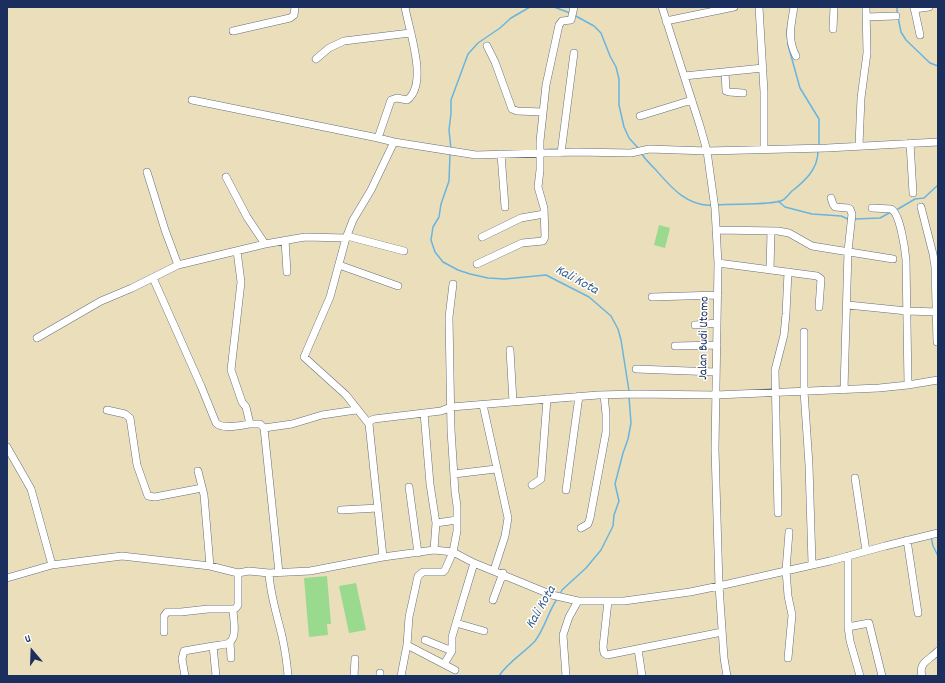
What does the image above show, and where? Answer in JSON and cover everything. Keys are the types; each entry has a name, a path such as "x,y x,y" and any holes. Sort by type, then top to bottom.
{"street":[{"path":"233,31 290,18 294,15 295,7"},
{"path":"378,138 391,100 397,98 407,100 414,94 416,87 418,74 405,7"},
{"name":"Jalan Budi Utomo","path":"662,7 692,100 706,151 715,209 718,263 715,449 719,586 727,676"},
{"path":"666,21 734,7"},
{"path":"759,7 763,68 764,149"},
{"path":"794,7 790,38 791,45 796,56"},
{"path":"833,29 834,7"},
{"path":"859,145 861,98 867,53 866,7"},
{"path":"920,35 914,8 929,7"},
{"path":"477,264 522,243 543,240 545,237 543,202 538,187 542,112 546,85 559,25 562,21 570,21 574,8"},
{"path":"866,17 896,16"},
{"path":"316,59 329,48 344,41 410,33"},
{"path":"487,46 495,62 512,109 517,111 542,112"},
{"path":"561,153 574,53"},
{"path":"684,76 763,68"},
{"path":"725,72 726,91 743,93"},
{"path":"192,100 394,142 476,155 635,152 644,150 706,151 827,148 859,145 938,142"},
{"path":"640,116 692,100"},
{"path":"383,557 369,424 356,410 346,395 304,357 330,297 340,265 346,237 353,220 371,190 394,142"},
{"path":"910,143 913,193"},
{"path":"501,154 505,207"},
{"path":"147,172 165,230 178,265"},
{"path":"226,177 247,217 265,244"},
{"path":"831,198 835,207 848,208 851,210 851,233 848,251 848,304 844,390"},
{"path":"921,207 933,254 936,288 937,342"},
{"path":"872,208 891,209 896,212 905,246 908,385"},
{"path":"482,236 521,218 544,214"},
{"path":"716,230 771,231 789,233 812,246 893,259"},
{"path":"770,270 771,231"},
{"path":"37,338 101,301 178,265 265,244 305,237 346,237 404,251"},
{"path":"286,240 287,272"},
{"path":"237,251 241,282 231,370 242,402 246,407 250,424"},
{"path":"718,263 817,276 821,279 819,307"},
{"path":"340,265 398,286"},
{"path":"778,513 775,370 784,335 788,272"},
{"path":"152,278 201,386 216,423 220,426 260,424 264,428 279,573"},
{"path":"400,676 407,645 409,618 418,576 423,572 443,572 445,570 454,552 457,531 452,453 451,407 450,317 453,284"},
{"path":"652,297 718,295"},
{"path":"848,304 906,311 937,312"},
{"path":"695,325 717,323"},
{"path":"804,332 804,391 809,465 812,564"},
{"path":"675,346 716,345"},
{"path":"510,350 513,402"},
{"path":"636,369 716,372"},
{"path":"369,424 370,421 374,420 441,411 451,407 579,396 623,394 716,395 844,390 908,385 938,380"},
{"path":"581,528 588,524 590,518 606,432 604,395"},
{"path":"566,490 579,396"},
{"path":"532,485 541,479 547,399"},
{"path":"483,404 496,469 508,518 505,536 494,570"},
{"path":"106,410 125,414 130,418 137,465 148,496 155,497 202,488"},
{"path":"264,428 295,423 322,415 356,410"},
{"path":"424,413 430,484 436,523 434,550"},
{"path":"7,447 31,489 52,565"},
{"path":"454,474 496,469"},
{"path":"198,471 204,495 210,566"},
{"path":"855,478 866,551"},
{"path":"409,487 418,553"},
{"path":"341,510 378,508"},
{"path":"436,523 457,520"},
{"path":"788,532 786,570 788,596 792,615 788,658"},
{"path":"7,578 52,565 122,556 210,566 238,573 249,570 279,573 310,571 383,557 434,550 454,552 474,563 552,595 578,601 608,601 646,599 719,586 938,533"},
{"path":"907,540 918,613"},
{"path":"848,556 848,627 850,641 860,676"},
{"path":"444,664 452,651 452,637 474,563"},
{"path":"164,632 164,616 167,612 236,608 238,605 238,573"},
{"path":"269,573 269,582 287,662 288,676"},
{"path":"493,600 503,574"},
{"path":"566,676 563,635 569,617 578,601"},
{"path":"608,601 603,647 604,653 607,655 722,632"},
{"path":"231,658 230,642 234,636 233,608"},
{"path":"456,623 484,631"},
{"path":"848,627 869,623 882,676"},
{"path":"425,640 452,651"},
{"path":"185,676 182,659 184,651 230,642"},
{"path":"407,645 454,670"},
{"path":"213,646 216,676"},
{"path":"638,649 642,676"},
{"path":"922,676 922,664 938,651"},
{"path":"354,676 355,660"}],"green space":[{"path":"659,225 670,228 665,248 654,245"},
{"path":"327,576 331,624 327,624 328,635 309,637 304,578"},
{"path":"356,583 366,630 349,633 339,586"}],"waterway":[{"name":"Kali Kota","path":"451,149 449,130 451,100 468,54 478,43 500,28 511,18 530,7"},
{"name":"Kali Kota","path":"554,7 570,13"},
{"path":"897,7 897,13"},
{"name":"Kali Kota","path":"574,15 594,26 601,33 616,67 619,79 619,105 624,127 629,138 639,149"},
{"path":"898,17 901,32 906,40 930,63 938,66"},
{"name":"Kali Kota","path":"788,24 788,45 800,88 819,119 819,145"},
{"name":"Kali Kota","path":"717,205 761,204 783,200 810,174 816,163 818,151"},
{"name":"Kali Kota","path":"641,153 680,194 695,203 712,205"},
{"name":"Kali Kota","path":"450,154 449,181 441,204 439,217 433,227 431,240 435,252 443,262 458,270 470,274 488,278 505,279 546,275 589,297 611,316 618,329 629,391"},
{"path":"898,209 915,199 924,198 938,185"},
{"path":"778,201 785,207 812,214 841,216 848,219"},
{"path":"855,219 880,218 891,212"},
{"name":"Kali Kota","path":"560,594 562,590 586,568 601,550 613,526 614,515 619,501 615,484 631,423 629,397"},
{"path":"931,537 933,546 938,556"},
{"name":"Kali Kota","path":"499,676 507,666 535,641 557,599"}]}
